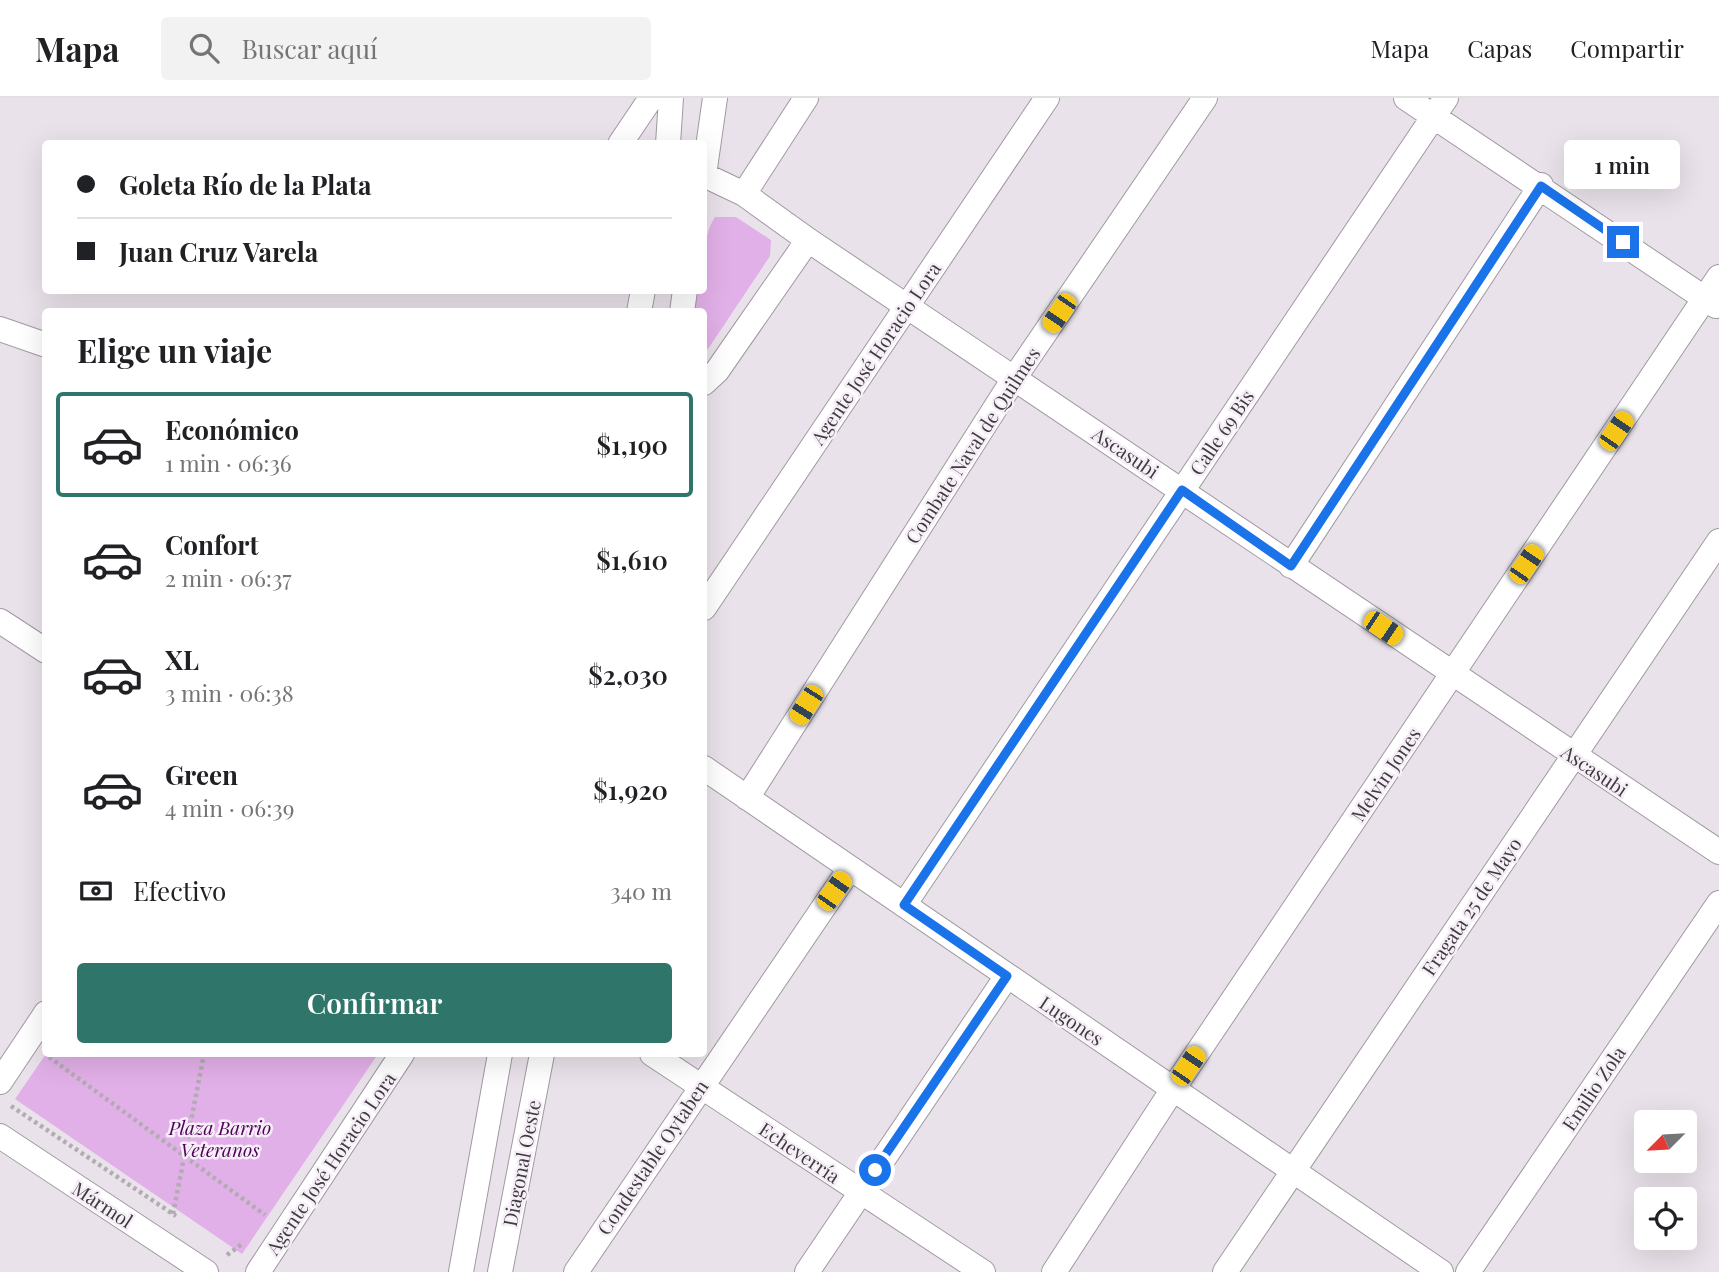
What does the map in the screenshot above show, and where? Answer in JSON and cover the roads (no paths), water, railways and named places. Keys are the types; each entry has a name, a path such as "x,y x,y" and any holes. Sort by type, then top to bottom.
{"street":[{"path":"623,140 651,98"},
{"path":"668,140 671,98"},
{"path":"707,154 715,98"},
{"path":"744,194 806,98"},
{"name":"Agente José Horacio Lora","path":"707,604 1047,98"},
{"name":"Combate Naval de Quilmes","path":"747,798 1015,377 1205,98"},
{"path":"1406,98 1439,107 1541,186 1714,294"},
{"name":"Calle 69 Bis","path":"904,905 1439,107"},
{"name":"Ascasubi","path":"707,176 744,194 1291,566 1719,852"},
{"path":"1291,566 1541,186"},
{"path":"707,380 717,372 808,240"},
{"name":"Melvin Jones","path":"1054,1272 1173,1089 1452,674 1714,294"},
{"path":"0,329 42,344"},
{"name":"Fragata 25 de Mayo","path":"1225,1272 1719,541"},
{"path":"0,621 42,648"},
{"name":"Lugones","path":"707,770 849,870 1441,1272"},
{"name":"Condestable Oytaben","path":"576,1272 849,870"},
{"name":"Emilio Zola","path":"1468,1272 1719,904"},
{"path":"807,1272 1007,976"},
{"path":"9,1089 42,1021"},
{"name":"Agente José Horacio Lora","path":"258,1272 400,1057"},
{"name":"Diagonal Oeste","path":"461,1272 499,1057"},
{"name":"Diagonal Oeste","path":"500,1272 541,1057"},
{"name":"Echeverría","path":"656,1057 983,1272"},
{"name":"Mármol","path":"0,1136 206,1272"}],"park label":[{"name":"Plaza Barrio Veteranos","path":"220,1138"}]}
